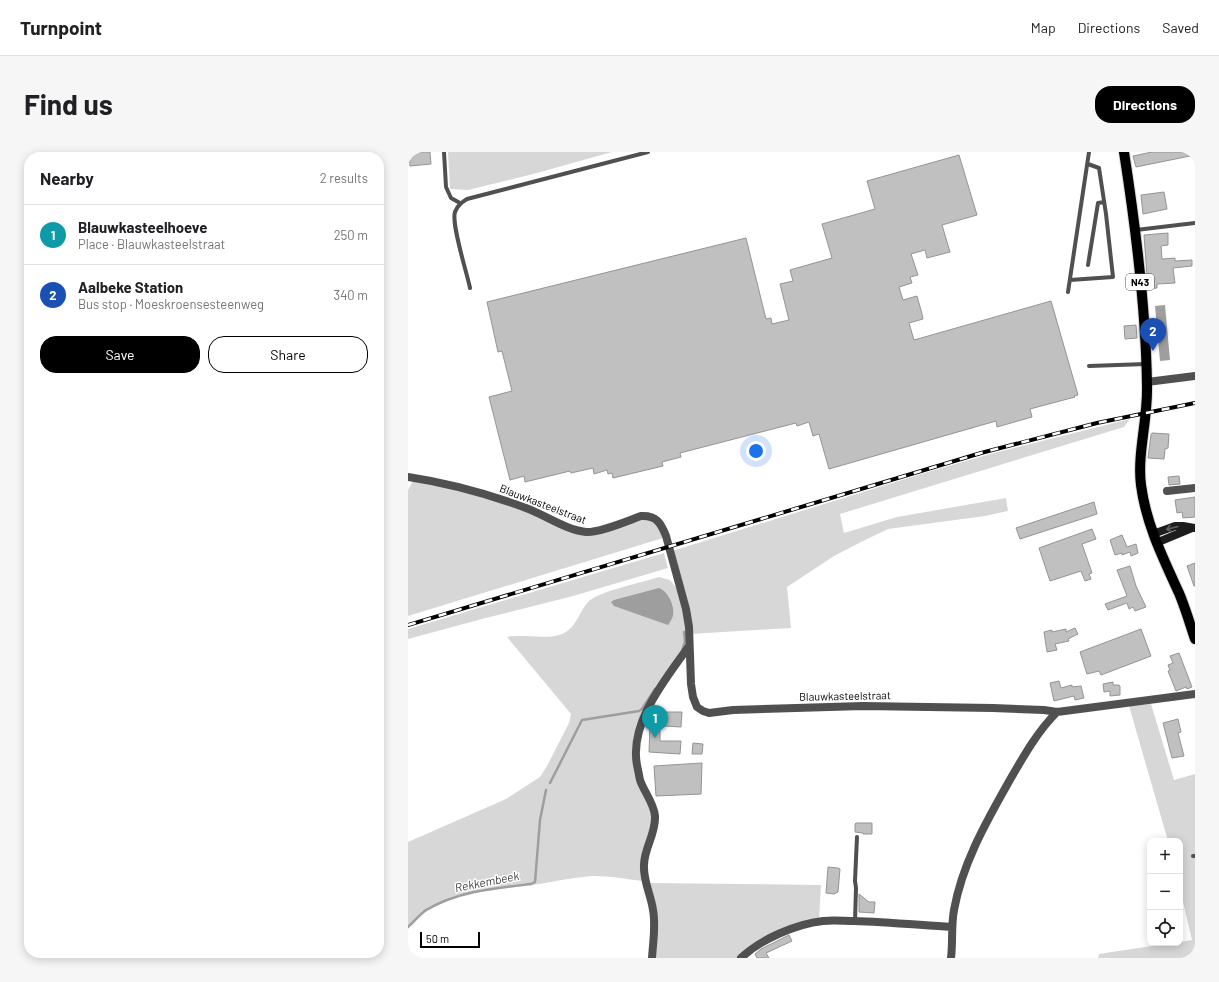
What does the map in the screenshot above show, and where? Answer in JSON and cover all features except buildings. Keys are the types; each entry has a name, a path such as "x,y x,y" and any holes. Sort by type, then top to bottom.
{"main road":[{"name":"N43","path":"1124,152 1136,230 1147,382 1146,412 1140,475 1143,497 1154,538 1179,594 1195,638"},
{"path":"1154,538 1175,526 1194,528"}],"street":[{"path":"1147,382 1195,376"},
{"name":"Blauwkasteelstraat","path":"408,476 504,500 529,509 569,527 586,532 597,531 641,516 656,519 663,528 686,610 689,627 691,684 693,698 697,707 709,713 756,709 863,706 1044,710 1057,712 1195,694"},
{"path":"1167,491 1195,488"},
{"path":"652,958 654,911 646,881 644,863 655,827 655,816 654,809 640,780 636,764 636,748 643,718 649,705 690,646"},
{"path":"951,958 951,927 954,908 975,846 1000,798 1030,746 1044,725 1057,712"},
{"path":"741,958 756,945 771,938 802,926 824,921 951,927"}],"lane":[{"path":"444,152 446,187 451,198 460,203"},
{"path":"470,288 455,227 455,213 460,203 467,199 648,152"},
{"path":"1068,292 1089,152"},
{"path":"1070,280 1113,276 1099,168 1088,164"},
{"path":"1088,265 1098,203 1104,202"},
{"path":"1136,230 1195,223"},
{"path":"1089,366 1146,364"},
{"path":"855,922 857,837"}],"shaded area":[{"path":"448,152 612,152 468,190 450,189"},
{"path":"1165,305 1170,360 1160,361 1155,306"},
{"path":"1130,419 1124,427 840,514 844,533 897,517 1006,498 1008,511 985,516 888,529 834,556 787,587 791,628 691,634 672,551 931,471 994,453"},
{"path":"413,481 505,497 587,534 646,518 657,524 663,538 408,616 408,490"},
{"path":"664,553 668,568 573,596 408,639 408,629"},
{"path":"659,577 670,580 678,590 685,617 687,644 647,703 634,752 654,819 643,881 606,876 594,876 482,891 457,897 445,902 416,919 408,929 408,842 506,799 540,777 569,723 571,714 507,637 557,636 571,628 589,601 595,597 612,590"},
{"path":"659,588 668,596 673,608 673,616 668,625 614,606 611,602 614,600"},
{"path":"1151,704 1174,780 1195,774 1195,958 1098,958 1099,954 1151,946 1183,946 1183,942 1192,940 1183,902 1183,838 1167,838 1129,706"},
{"path":"648,883 821,885 819,920 742,953 737,958 654,958"}],"waterway":[{"name":"Rekkembeek","path":"682,651 685,641 684,632"},
{"name":"Rekkembeek","path":"550,783 582,720 639,711 642,709 655,689"},
{"name":"Rekkembeek","path":"408,927 426,910 451,898 477,891 531,884 535,882 540,820 546,790"}],"railway":[{"path":"408,625 981,453 1097,423 1195,403"}],"place":[{"name":"Aalbeke Station","path":"1153,351"},
{"name":"Blauwkasteelhoeve","path":"655,738"}]}
